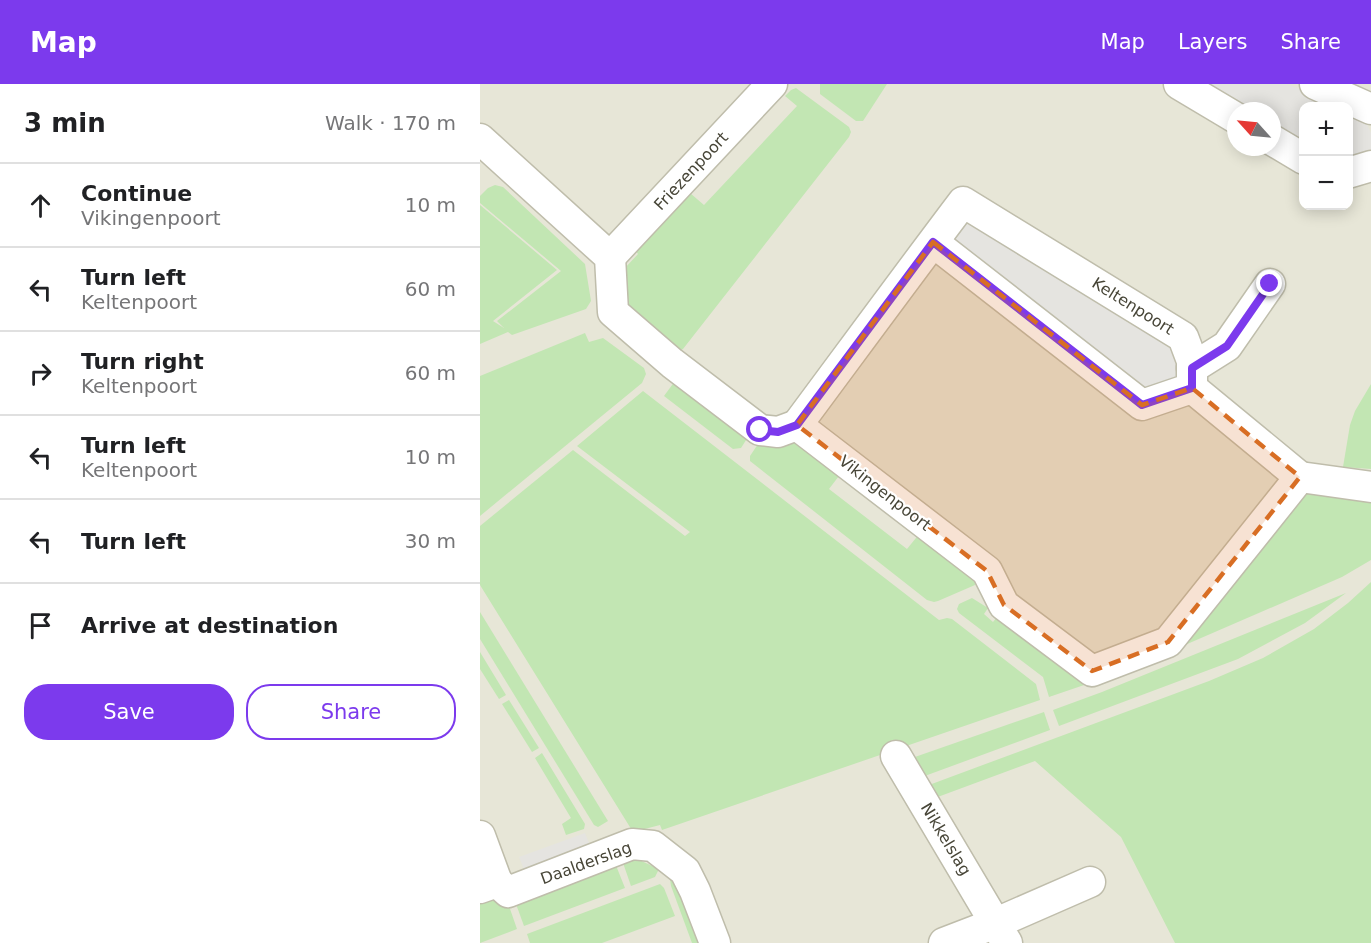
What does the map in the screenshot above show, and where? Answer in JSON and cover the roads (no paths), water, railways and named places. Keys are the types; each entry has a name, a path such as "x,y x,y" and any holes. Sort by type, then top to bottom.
{"street":[{"name":"Friezenpoort","path":"610,257 771,84"},
{"path":"1179,84 1227,113"},
{"path":"1315,84 1371,109"},
{"path":"480,139 610,257 613,312 672,363 760,430 778,432 797,425"},
{"path":"1281,145 1299,156"},
{"path":"1353,171 1371,166"},
{"name":"Keltenpoort","path":"797,425 963,202 1183,337 1192,361 1192,378"},
{"path":"933,242 1142,405 1192,378 1227,346 1270,284"},
{"path":"1192,378 1300,477 1371,488"},
{"name":"Vikingenpoort","path":"797,425 987,571 1004,605 1092,671 1168,642 1300,477"},
{"name":"Nikkelslag","path":"896,756 1002,933"},
{"path":"480,836 488,885"},
{"name":"Daalderslag","path":"488,885 508,892 632,844 653,846 685,871 715,943"},
{"path":"944,943 1002,933 1090,882"}]}
